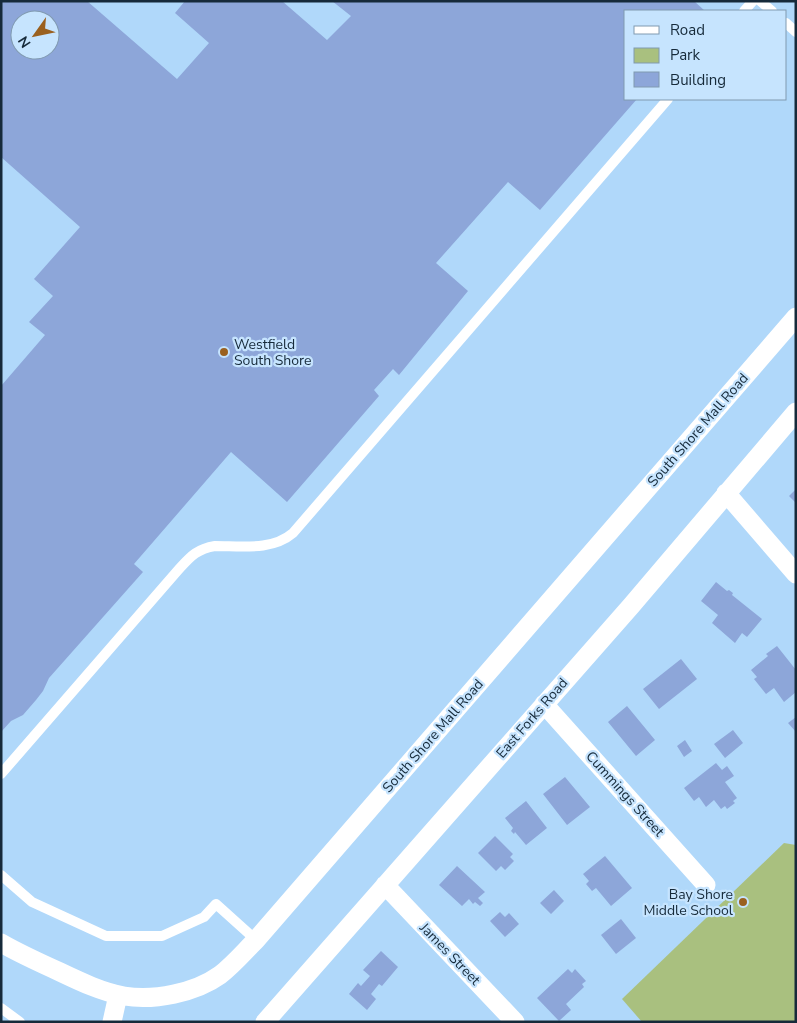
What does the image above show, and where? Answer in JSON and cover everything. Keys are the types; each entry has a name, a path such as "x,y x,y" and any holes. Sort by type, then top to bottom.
{"street":[{"name":"South Shore Mall Road","path":"1,943 88,985 127,997 174,994 197,987 220,975 256,940 796,317"},
{"name":"East Forks Road","path":"265,1022 631,606 796,412"},
{"path":"726,493 796,574"},
{"name":"Cummings Street","path":"544,704 706,885"},
{"name":"James Street","path":"386,886 515,1022"},
{"path":"112,1022 118,995"}],"lane":[{"path":"760,1 771,10"},
{"path":"1,774 195,553 215,546 264,546 274,544 293,533 667,100"},
{"path":"1,875 32,902 106,936 162,936 204,917 216,904 256,940"},
{"path":"1,1008 20,1022"}],"green space":[{"name":"Bay Shore Middle School","path":"784,843 796,845 796,1022 642,1022 622,999"}],"building":[{"name":"Westfield South Shore","path":"1,1 87,1 177,79 209,43 175,13 185,1 282,1 327,40 351,16 332,1 694,1 704,10 624,10 624,100 636,100 540,210 508,182 436,263 468,291 399,375 393,369 374,390 379,396 287,502 231,452 134,564 143,572 49,678 43,691 23,715 11,721 1,732 1,386 45,335 29,322 53,296 34,279 80,227 1,157"},
{"path":"796,489 796,503 789,496"},
{"path":"716,582 727,591 729,590 733,593 732,595 762,619 747,637 742,633 735,643 712,623 718,615 701,601"},
{"path":"777,646 796,670 796,692 784,702 774,688 766,694 754,679 757,677 751,670 768,656 766,654"},
{"path":"681,659 697,679 659,709 643,689"},
{"path":"627,706 655,740 636,756 608,722"},
{"path":"796,717 796,732 788,723"},
{"path":"733,730 743,743 725,758 714,744"},
{"path":"685,740 692,751 684,757 677,746"},
{"path":"716,763 722,770 727,766 734,776 725,782 737,798 733,801 735,803 727,809 725,806 721,809 714,800 706,807 699,797 694,801 684,788"},
{"path":"565,777 590,807 567,825 543,794"},
{"path":"526,801 547,828 526,845 515,832 514,834 511,831 513,828 505,818"},
{"path":"495,836 513,854 510,857 514,861 505,870 501,866 496,871 478,853"},
{"path":"605,856 632,888 611,906 596,888 592,891 586,884 589,881 583,874"},
{"path":"457,866 485,892 478,898 483,903 480,906 475,902 473,904 469,899 462,906 439,885"},
{"path":"554,890 564,901 551,914 540,903"},
{"path":"500,912 505,917 509,913 519,924 505,937 490,921"},
{"path":"621,919 636,938 616,954 601,935"},
{"path":"381,951 398,967 382,986 379,984 371,994 376,999 367,1010 349,994 358,983 361,986 370,976 363,970"},
{"path":"568,969 572,973 575,969 586,981 582,984 584,987 566,1004 571,1010 559,1021 537,998"}],"place":[{"name":"Westfield South Shore","path":"224,352"},
{"name":"Bay Shore Middle School","path":"743,902"}]}
